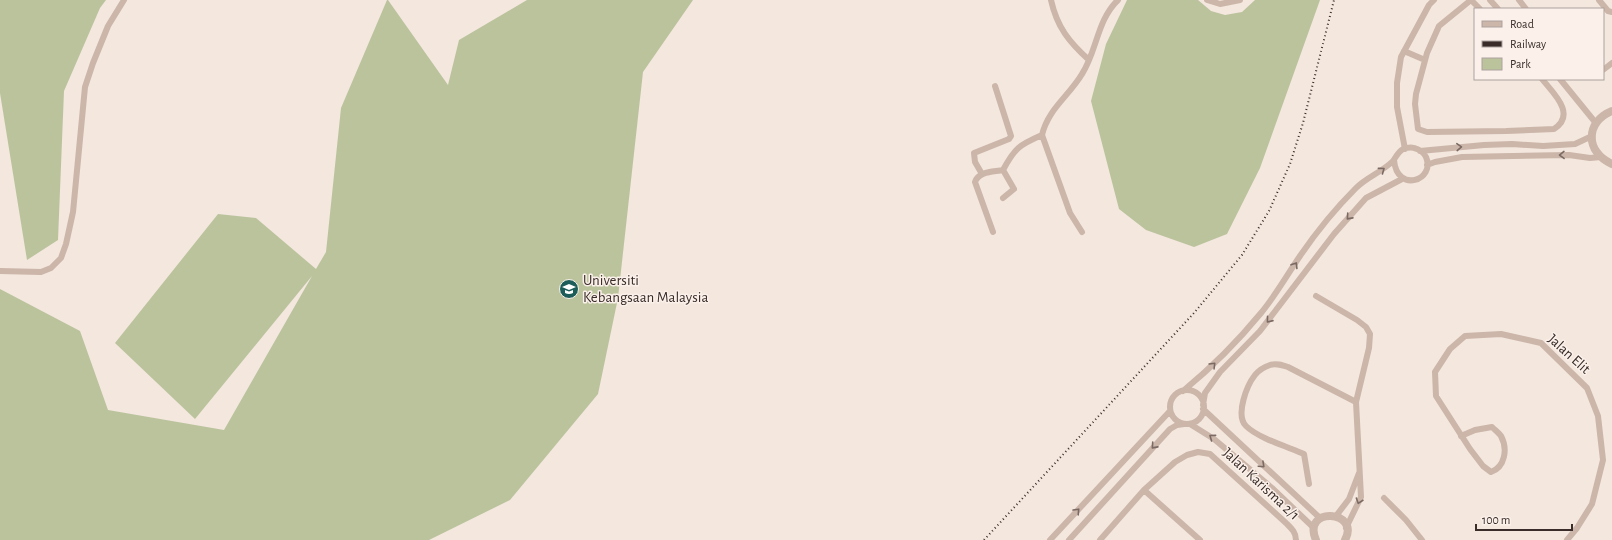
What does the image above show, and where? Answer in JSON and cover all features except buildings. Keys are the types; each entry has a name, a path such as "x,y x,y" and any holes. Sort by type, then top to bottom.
{"street":[{"path":"0,271 42,272 51,268 61,258 66,244 73,212 85,87 108,26 124,0"},
{"path":"1051,0 1054,15 1064,34 1089,60"},
{"path":"1082,232 1070,213 1042,134 1049,116 1082,74 1107,13 1118,0"},
{"path":"1207,0 1220,4 1240,0"},
{"path":"1405,149 1397,107 1397,83 1401,57 1429,5 1434,0"},
{"path":"1479,8 1471,0 1439,26 1425,60 1416,94 1418,129 1427,132 1554,129 1564,120 1563,106 1543,80"},
{"path":"1490,0 1497,8"},
{"path":"1519,0 1525,8"},
{"path":"1599,0 1608,10 1612,12"},
{"path":"1404,51 1425,60"},
{"path":"1604,69 1612,63"},
{"path":"1561,80 1595,122"},
{"path":"982,174 975,162 974,153 1009,139 1011,136 996,86"},
{"path":"1612,110 1595,122 1592,136 1593,145 1601,157 1612,165"},
{"path":"1509,131 1510,145"},
{"path":"993,232 975,182 976,179 982,174 1003,170 1022,144 1042,134"},
{"path":"1183,391 1200,377 1261,314 1325,222 1342,202 1359,185 1385,168 1394,160 1398,153 1405,149 1414,148 1420,150 1450,147 1510,145 1542,146 1575,144 1592,136"},
{"path":"1394,160 1394,168 1402,179 1408,181 1419,179 1426,171 1428,165 1425,155 1420,150"},
{"path":"1428,165 1435,162 1462,157 1576,155 1590,158 1601,157"},
{"path":"1003,170 1014,190 1003,198"},
{"path":"1068,540 1170,429 1176,425 1187,424 1199,419 1205,393 1220,372 1260,331 1334,234 1366,198 1402,179"},
{"path":"1316,296 1357,320 1366,327 1370,334 1369,348 1356,402 1361,497 1346,528"},
{"name":"Jalan Elit","path":"1461,436 1475,430 1492,426 1501,436 1504,446 1503,462 1497,470 1491,472 1483,466 1461,436 1436,396 1435,372 1450,349 1465,336 1501,334 1541,343 1586,388 1598,416 1603,460 1592,504 1568,540"},
{"path":"1309,484 1304,454 1263,436 1246,426 1242,419 1240,412 1254,376 1261,369 1271,364 1278,364 1288,367 1356,402"},
{"path":"1314,536 1272,488 1214,439 1187,424 1178,422 1170,411 1171,400 1178,392 1190,391 1196,394 1201,398 1203,407 1320,518"},
{"path":"1050,540 1170,411"},
{"name":"Jalan Karisma 2/1","path":"1100,540 1157,477 1187,455 1198,452 1210,454 1286,522 1293,530 1296,540"},
{"path":"1336,516 1349,499 1360,471"},
{"path":"1144,490 1200,540"},
{"path":"1384,498 1406,520 1422,540"},
{"path":"1320,518 1328,515 1336,516 1343,520 1346,528 1347,539"},
{"path":"1314,536 1320,518"}],"green space":[{"path":"0,0 106,0 100,8 64,91 58,240 27,260 0,93"},
{"path":"387,0 448,85 459,40 527,0 693,0 643,72 618,298 598,394 510,500 429,540 0,540 0,289 80,331 108,410 224,430 312,276 195,419 115,343 218,214 256,218 316,269 326,252 341,108"},
{"path":"1127,0 1198,0 1211,11 1225,15 1242,12 1255,0 1320,0 1260,168 1227,234 1194,247 1146,230 1119,209 1091,101 1106,44"}],"railway":[{"path":"984,540 1194,313 1242,255 1269,211 1290,164 1303,123 1334,0"}],"place":[{"name":"Universiti Kebangsaan Malaysia","path":"569,289"}]}
